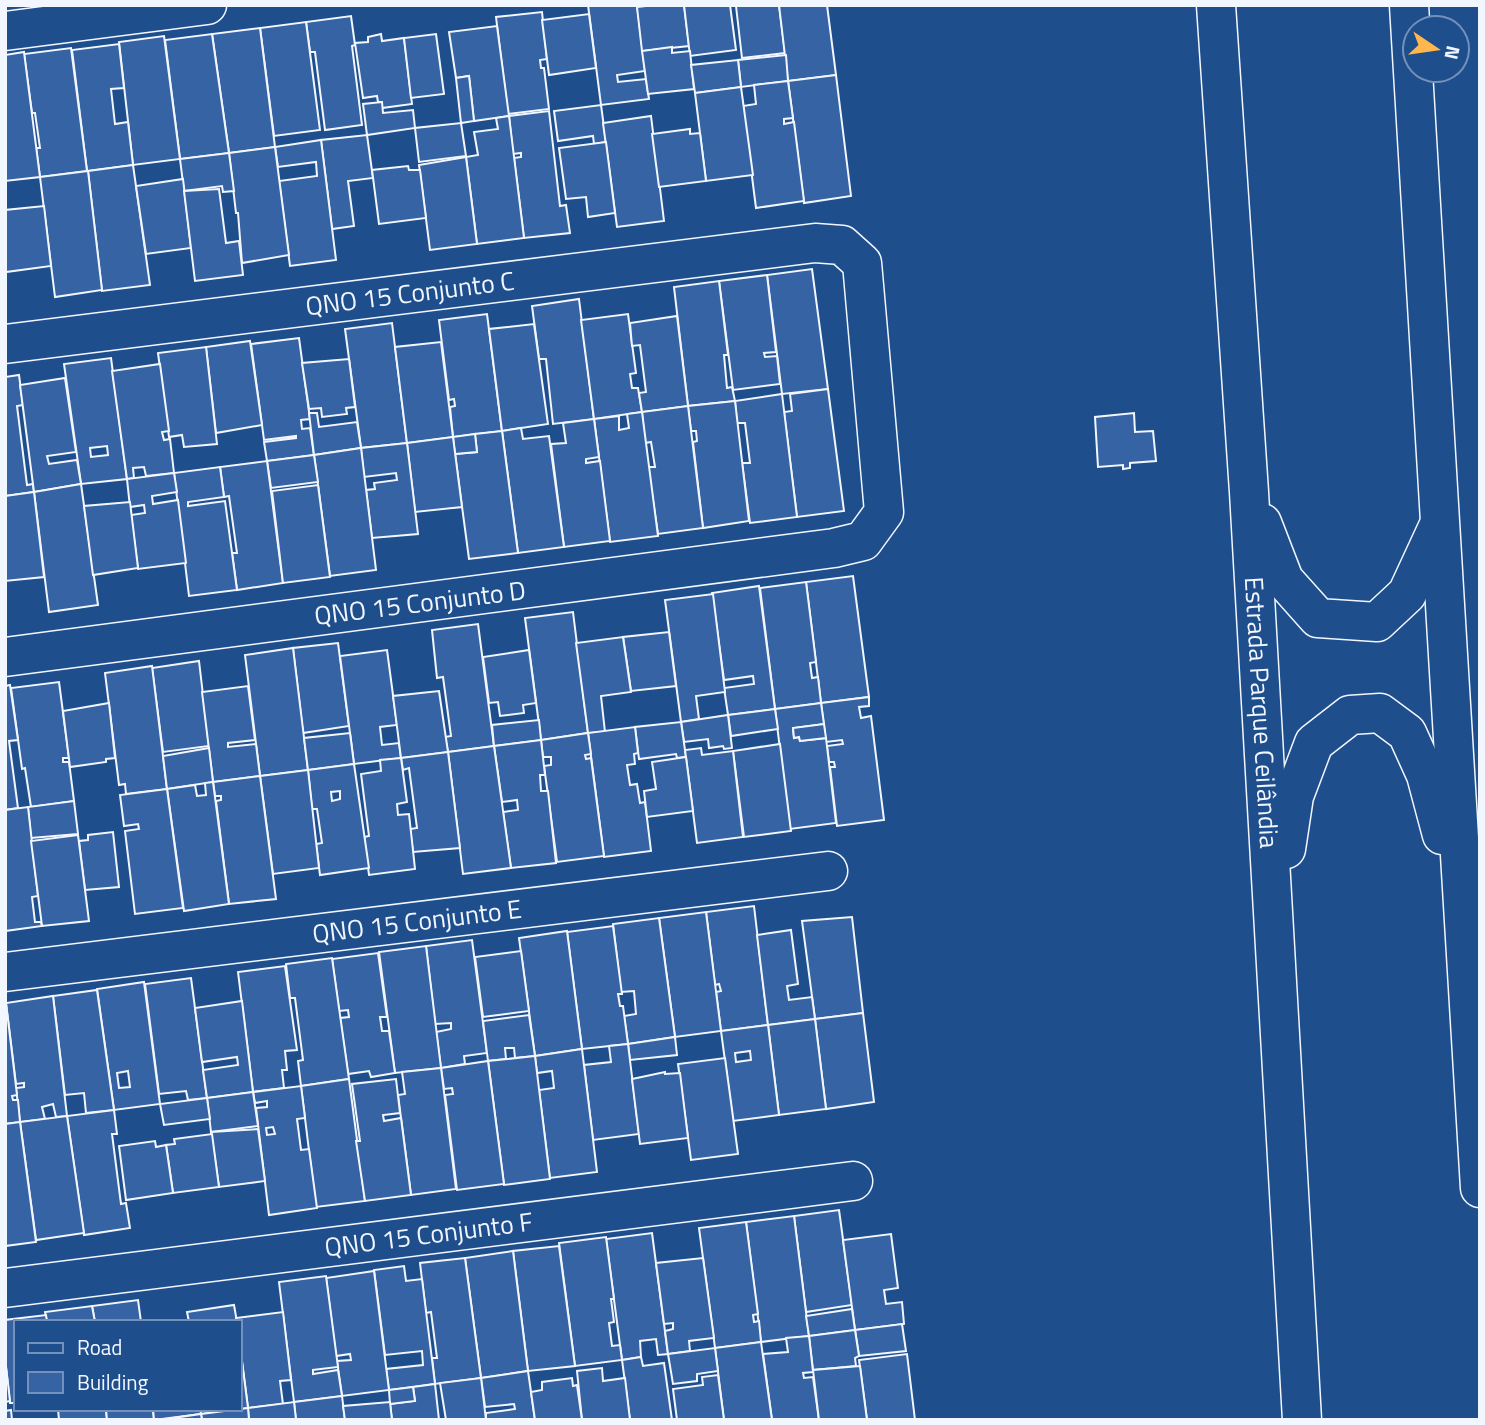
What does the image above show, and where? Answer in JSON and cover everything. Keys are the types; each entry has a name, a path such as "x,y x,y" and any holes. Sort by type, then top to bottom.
{"main road":[{"path":"5,31 207,5"},
{"name":"Estrada Parque Ceilândia","path":"1216,5 1249,492 1302,1420"},
{"path":"1409,5 1480,1188"},
{"name":"QNO 15 Conjunto C","path":"5,344 814,243 842,245 862,263 884,512 863,541 834,548"},
{"path":"1249,492 1284,580 1318,618 1377,622 1407,594 1439,525"},
{"name":"QNO 15 Conjunto D","path":"5,657 834,548"},
{"path":"1275,935 1294,796 1314,743 1350,715 1380,713 1407,733 1426,775 1463,911"},
{"name":"QNO 15 Conjunto E","path":"5,972 828,871"},
{"name":"QNO 15 Conjunto F","path":"5,1288 853,1181"}],"building":[{"path":"588,5 637,5 645,71 617,75 618,82 646,79 649,99 601,105"},
{"path":"684,5 689,46 642,51 637,7"},
{"path":"684,5 730,5 736,50 690,56"},
{"path":"730,5 779,5 785,53 742,58 736,6"},
{"path":"779,5 827,5 836,75 788,81"},
{"path":"542,12 547,59 540,60 541,68 544,68 549,109 508,114 496,17"},
{"path":"589,14 596,68 549,75 542,20"},
{"path":"351,16 362,125 325,130 315,52 310,52 306,22"},
{"path":"306,22 320,130 274,136 260,28"},
{"path":"497,26 509,116 474,121 469,76 456,78 449,32"},
{"path":"260,28 275,147 229,153 212,34"},
{"path":"212,34 229,153 180,159 165,40"},
{"path":"381,34 382,41 404,38 412,104 382,108 382,102 378,102 377,96 363,98 355,43 368,42 368,37"},
{"path":"436,34 444,94 411,98 404,38"},
{"path":"164,36 180,159 133,165 119,42"},
{"path":"119,44 124,88 111,89 115,124 128,122 133,165 87,171 72,50"},
{"path":"672,47 672,53 690,51 694,89 648,94 642,51"},
{"path":"71,48 87,171 40,177 36,148 40,148 24,54"},
{"path":"24,52 40,177 5,181 5,55"},
{"path":"786,55 788,81 741,87 738,60"},
{"path":"738,60 741,87 695,93 691,65"},
{"path":"836,75 851,196 804,203 788,81"},
{"path":"469,76 474,121 461,123 456,78"},
{"path":"788,81 793,118 784,119 784,124 794,122 804,201 756,208 743,106 756,104 754,85"},
{"path":"741,87 753,175 706,181 695,93"},
{"path":"382,102 383,113 413,110 415,128 367,135 363,104"},
{"path":"601,105 606,142 594,144 593,136 558,141 554,111"},
{"path":"549,111 560,206 566,205 570,233 524,238 514,158 521,157 521,153 513,154 509,116"},
{"path":"509,116 524,238 477,244 466,157 478,155 474,132 498,129 496,118"},
{"path":"651,116 664,221 617,227 603,123"},
{"path":"461,123 466,156 419,162 415,128"},
{"path":"690,129 690,134 700,133 706,181 659,187 652,134"},
{"path":"367,135 373,178 348,181 354,226 332,229 321,140"},
{"path":"321,140 336,260 290,266 279,181 317,176 316,162 278,167 275,147"},
{"path":"606,142 615,213 588,217 586,197 566,199 559,148"},
{"path":"275,147 289,255 242,263 229,153"},
{"path":"229,153 234,191 223,192 222,186 184,191 180,159"},
{"path":"466,157 477,244 430,250 419,165"},
{"path":"133,165 150,285 102,291 88,171"},
{"path":"408,166 409,170 420,170 426,218 379,224 372,170"},
{"path":"88,171 102,290 55,297 40,177"},
{"path":"183,179 191,248 146,254 136,186"},
{"path":"219,189 226,243 239,241 243,275 195,281 184,191"},
{"path":"44,206 51,266 6,272 5,210"},
{"path":"812,269 828,389 782,394 767,275"},
{"path":"767,275 776,352 764,353 765,357 777,356 780,384 733,390 719,281"},
{"path":"719,281 728,355 724,355 727,388 732,387 735,401 688,406 674,287"},
{"path":"579,299 594,419 553,424 546,359 539,359 532,306"},
{"path":"487,314 502,431 453,437 450,407 455,406 454,399 449,400 439,320"},
{"path":"628,314 636,373 630,374 632,388 638,388 642,412 594,419 581,320"},
{"path":"677,316 688,406 642,412 639,393 646,392 640,345 632,346 630,323"},
{"path":"392,323 407,443 361,448 345,329"},
{"path":"534,324 548,424 502,431 489,329"},
{"path":"299,338 310,419 301,420 302,429 310,428 314,455 267,461 264,442 296,436 264,440 251,344"},
{"path":"250,341 262,425 216,433 206,347"},
{"path":"441,342 453,437 407,443 395,347"},
{"path":"206,347 217,444 184,447 182,435 169,437 158,353"},
{"path":"111,358 127,479 81,484 64,364","holes":["107,446 108,455 91,457 90,448"]},
{"path":"349,359 355,407 346,408 347,414 322,417 321,408 309,409 302,363"},
{"path":"160,364 169,431 162,432 164,440 170,439 174,473 146,476 144,467 133,468 134,478 127,479 112,371"},
{"path":"19,375 23,405 17,406 27,485 33,484 34,492 5,496 5,377"},
{"path":"65,378 76,452 47,456 49,464 77,460 81,484 34,492 20,385"},
{"path":"828,389 844,511 797,517 784,412 792,411 790,394"},
{"path":"782,394 797,517 750,523 742,463 750,463 745,423 737,423 735,401"},
{"path":"735,401 749,521 703,528 693,442 697,441 696,431 691,431 688,406"},
{"path":"688,406 703,528 658,534 648,467 655,467 651,442 645,443 642,412"},
{"path":"642,412 658,536 610,542 594,419 619,416 619,430 629,428 627,414"},
{"path":"309,413 317,413 319,427 357,422 361,448 314,455"},
{"path":"1134,413 1135,432 1153,431 1156,461 1130,463 1130,468 1123,469 1123,465 1098,467 1095,417"},
{"path":"594,419 599,457 586,459 586,463 600,461 610,541 564,547 551,444 566,443 563,423"},
{"path":"521,428 523,439 549,436 564,547 518,553 502,431"},
{"path":"502,431 518,553 469,559 455,454 477,452 475,434"},
{"path":"475,434 477,452 455,454 453,437"},
{"path":"453,437 462,507 415,512 407,443"},
{"path":"407,443 418,534 372,538 366,490 375,489 374,483 397,480 396,473 364,477 361,448"},
{"path":"361,448 376,570 330,576 314,455"},
{"path":"314,455 318,482 271,488 267,461"},
{"path":"267,461 283,583 237,590 232,553 237,553 229,496 224,497 220,467"},
{"path":"220,467 224,497 188,502 188,506 225,501 237,590 189,596 174,473"},
{"path":"174,473 177,492 152,496 153,504 178,500 186,563 138,569 131,515 145,513 144,505 130,507 127,479"},
{"path":"81,484 98,605 49,612 34,492"},
{"path":"318,485 330,577 283,583 272,491"},
{"path":"34,492 44,577 5,581 5,496"},
{"path":"130,502 138,568 93,575 84,506"},
{"path":"853,576 869,697 821,703 806,582"},
{"path":"806,582 816,662 810,663 812,678 818,677 821,703 775,709 760,588"},
{"path":"759,586 775,709 728,715 724,688 754,684 753,676 724,680 712,593"},
{"path":"713,594 725,692 696,696 699,719 681,722 665,600"},
{"path":"573,612 588,733 541,740 525,618"},
{"path":"478,624 494,746 448,752 445,737 451,736 443,677 437,678 432,630"},
{"path":"669,632 676,686 631,691 623,637"},
{"path":"623,637 631,692 601,696 605,732 588,733 576,643"},
{"path":"338,643 349,726 303,733 293,648"},
{"path":"293,648 308,770 260,776 245,655"},
{"path":"387,650 397,725 380,727 382,745 399,743 401,758 354,764 340,656"},
{"path":"529,650 536,703 523,705 524,713 500,716 498,702 489,703 483,657"},
{"path":"199,661 209,746 163,752 152,668"},
{"path":"152,666 167,789 126,794 125,784 119,785 105,673"},
{"path":"59,682 69,758 63,758 63,762 69,762 74,801 31,807 25,768 22,769 11,688"},
{"path":"10,685 18,740 9,741 18,808 5,810 5,686"},
{"path":"248,686 255,740 228,743 228,747 256,744 260,776 213,782 202,692"},
{"path":"439,691 448,752 401,758 393,696"},
{"path":"869,697 869,706 859,707 861,718 871,716 884,820 837,826 830,767 835,767 834,762 829,762 827,746 843,744 842,740 826,742 821,703"},
{"path":"109,703 115,758 106,759 106,762 70,767 63,711"},
{"path":"821,703 824,724 793,728 794,738 799,737 800,741 826,738 836,823 790,829 775,709"},
{"path":"775,709 778,729 731,736 728,715"},
{"path":"728,715 732,748 709,748 708,739 684,742 681,722"},
{"path":"539,720 541,740 494,746 492,725"},
{"path":"681,722 686,757 677,758 676,754 639,759 635,727"},
{"path":"824,724 826,738 800,741 799,737 794,738 793,728"},
{"path":"635,727 638,753 634,754 635,764 627,765 630,785 637,784 640,803 645,802 651,851 604,857 588,733"},
{"path":"350,733 354,764 308,770 304,738"},
{"path":"588,733 591,754 585,755 586,759 591,758 604,856 557,862 544,766 551,765 551,757 543,757 541,740"},
{"path":"541,740 545,775 540,775 541,791 548,791 556,863 511,868 503,812 518,810 517,800 502,802 494,746"},
{"path":"780,744 791,831 744,837 733,751"},
{"path":"494,746 511,868 463,874 448,752"},
{"path":"209,748 213,782 167,789 163,756"},
{"path":"701,748 702,755 733,751 743,837 697,843 685,750"},
{"path":"448,752 460,848 413,852 410,829 417,828 409,768 403,770 401,758"},
{"path":"686,757 693,811 647,817 644,791 656,789 652,762"},
{"path":"401,758 407,802 397,804 398,815 409,814 415,869 369,875 364,837 369,836 361,774 381,771 380,760"},
{"path":"354,764 369,868 320,875 316,844 322,843 317,809 312,809 308,770","holes":["340,791 340,799 332,801 331,792"]},
{"path":"308,770 319,868 273,874 260,776"},
{"path":"260,776 276,899 229,904 216,801 221,800 221,796 215,796 213,782"},
{"path":"213,782 229,904 184,911 167,789 195,785 197,796 206,795 205,783"},
{"path":"167,789 183,908 135,914 125,831 139,829 138,824 124,826 120,795"},
{"path":"74,801 78,834 31,838 28,807"},
{"path":"28,807 38,896 32,897 35,922 41,922 42,926 5,931 5,810"},
{"path":"113,832 119,887 85,890 79,841 88,840 88,835"},
{"path":"78,835 89,921 42,926 31,841"},
{"path":"754,906 768,1025 721,1031 716,992 721,991 719,984 715,985 706,912"},
{"path":"706,912 721,1031 675,1037 659,918"},
{"path":"852,917 863,1013 815,1019 802,921"},
{"path":"659,918 675,1037 628,1044 624,1016 636,1014 634,991 621,992 613,924"},
{"path":"613,926 622,994 618,994 620,1006 623,1006 628,1044 582,1049 567,932"},
{"path":"791,930 798,984 787,986 789,1000 812,997 815,1019 768,1025 757,935"},
{"path":"567,931 582,1049 535,1056 519,938"},
{"path":"472,940 487,1053 464,1056 465,1064 441,1068 436,1032 451,1029 451,1023 435,1024 426,946"},
{"path":"426,946 441,1068 395,1073 379,952"},
{"path":"521,951 529,1011 483,1017 475,957"},
{"path":"378,953 387,1017 380,1017 382,1031 389,1031 395,1073 371,1077 369,1071 348,1074 340,1018 349,1017 348,1010 339,1011 332,959"},
{"path":"332,958 349,1079 301,1086 298,1061 303,1060 295,998 290,998 286,964"},
{"path":"285,966 297,1050 285,1051 287,1070 282,1070 284,1088 253,1092 238,972"},
{"path":"191,978 207,1098 188,1100 186,1091 159,1094 145,984"},
{"path":"144,982 160,1104 114,1110 97,989","holes":["128,1071 130,1087 119,1088 117,1073"]},
{"path":"97,990 114,1110 86,1113 84,1093 65,1095 53,996"},
{"path":"53,996 67,1116 56,1117 53,1104 42,1107 45,1119 20,1122 16,1088 24,1087 24,1083 16,1084 6,1003"},
{"path":"242,1001 253,1092 207,1098 203,1070 238,1065 237,1057 202,1062 195,1008"},
{"path":"6,1003 17,1095 12,1096 13,1100 18,1100 20,1122 5,1124"},
{"path":"863,1013 874,1102 826,1109 815,1019"},
{"path":"529,1015 535,1056 515,1058 514,1048 505,1048 506,1059 488,1061 483,1021"},
{"path":"815,1019 826,1109 779,1115 768,1025"},
{"path":"768,1025 779,1115 733,1121 721,1031","holes":["750,1051 751,1060 736,1062 735,1053"]},
{"path":"675,1037 677,1055 630,1060 628,1044"},
{"path":"628,1044 639,1134 593,1140 584,1065 611,1062 609,1046"},
{"path":"582,1049 597,1172 550,1178 539,1090 554,1088 552,1071 537,1073 535,1056"},
{"path":"535,1056 550,1179 504,1185 488,1061"},
{"path":"725,1058 738,1154 691,1160 678,1064"},
{"path":"488,1061 504,1184 457,1190 445,1095 453,1094 452,1088 444,1089 441,1068"},
{"path":"441,1068 456,1189 411,1195 398,1095 405,1094 402,1072"},
{"path":"665,1072 680,1073 688,1138 640,1144 632,1079"},
{"path":"349,1079 365,1201 316,1207 301,1086"},
{"path":"396,1079 400,1113 383,1115 384,1121 401,1118 411,1195 365,1201 356,1141 360,1141 352,1084"},
{"path":"301,1086 305,1118 297,1119 301,1150 309,1149 317,1208 269,1215 256,1108 267,1107 267,1101 255,1103 253,1092","holes":["273,1127 275,1134 267,1135 266,1128"]},
{"path":"253,1092 258,1126 211,1132 207,1098"},
{"path":"207,1098 210,1119 164,1125 160,1104"},
{"path":"114,1110 117,1134 112,1134 121,1204 126,1203 130,1228 84,1235 67,1116"},
{"path":"67,1116 84,1233 36,1240 20,1122"},
{"path":"20,1122 36,1242 5,1246 5,1124"},
{"path":"258,1129 265,1181 219,1187 211,1132"},
{"path":"212,1134 219,1187 173,1193 166,1145 175,1144 174,1139"},
{"path":"155,1141 156,1147 166,1145 173,1193 126,1200 119,1146"},
{"path":"839,1210 852,1305 806,1312 794,1216"},
{"path":"794,1216 809,1336 761,1342 746,1222"},
{"path":"746,1222 758,1314 753,1315 754,1322 759,1321 761,1342 715,1348 699,1228"},
{"path":"652,1233 668,1354 658,1355 656,1339 640,1341 641,1357 622,1360 606,1239"},
{"path":"891,1234 898,1288 884,1290 886,1304 902,1302 904,1324 855,1330 843,1240"},
{"path":"606,1237 614,1299 611,1299 614,1322 609,1323 612,1346 620,1345 622,1360 575,1366 559,1243"},
{"path":"559,1246 575,1366 528,1371 513,1251"},
{"path":"513,1251 528,1371 481,1378 465,1258"},
{"path":"465,1258 481,1378 435,1384 432,1358 437,1358 431,1312 426,1313 420,1263"},
{"path":"703,1258 714,1338 689,1341 690,1351 668,1354 665,1331 673,1329 673,1323 664,1324 656,1263"},
{"path":"404,1266 406,1281 422,1279 435,1384 389,1390 386,1369 423,1365 422,1351 385,1355 374,1270"},
{"path":"374,1271 389,1390 342,1396 337,1361 351,1360 350,1354 336,1356 326,1278"},
{"path":"326,1276 338,1367 313,1370 313,1374 338,1370 342,1396 294,1402 279,1282"},
{"path":"138,1300 141,1320 95,1320 92,1306"},
{"path":"234,1305 237,1320 189,1320 187,1312"},
{"path":"92,1306 95,1320 47,1320 45,1312"},
{"path":"852,1309 855,1330 809,1336 806,1316"},
{"path":"283,1312 291,1380 280,1381 283,1404 248,1408 242,1362 242,1320 236,1318"},
{"path":"46,1315 47,1320 14,1320 14,1403 10,1403 5,1358 5,1320"},
{"path":"902,1324 906,1351 859,1356 855,1330"},
{"path":"855,1330 859,1356 855,1358 856,1366 813,1370 809,1336"},
{"path":"809,1336 813,1372 803,1373 804,1378 813,1377 819,1420 772,1420 763,1354 788,1352 786,1338"},
{"path":"761,1342 772,1420 724,1420 715,1348"},
{"path":"715,1348 718,1371 697,1374 697,1381 673,1384 668,1354"},
{"path":"907,1354 915,1420 867,1420 859,1360"},
{"path":"641,1357 643,1366 664,1363 672,1420 630,1420 622,1360"},
{"path":"5,1358 10,1401 5,1402"},
{"path":"242,1362 248,1408 242,1409"},
{"path":"860,1366 867,1420 819,1420 813,1370"},
{"path":"602,1368 603,1381 625,1378 630,1420 582,1420 577,1371"},
{"path":"528,1371 535,1420 486,1420 486,1413 515,1409 514,1404 485,1407 481,1378"},
{"path":"718,1375 724,1420 677,1420 673,1389 703,1385 702,1377"},
{"path":"481,1378 486,1420 446,1420 440,1383"},
{"path":"572,1378 573,1386 577,1385 582,1420 535,1420 531,1392 542,1390 542,1382"},
{"path":"435,1384 439,1420 392,1420 390,1404 415,1401 413,1387"},
{"path":"413,1387 415,1401 390,1404 389,1390"},
{"path":"342,1396 345,1420 296,1420 294,1402"},
{"path":"294,1402 296,1420 249,1420 248,1408"},
{"path":"390,1402 392,1420 345,1420 343,1406"},
{"path":"248,1408 249,1420 202,1420 201,1414 242,1411"},
{"path":"11,1410 12,1420 5,1420 5,1411"},
{"path":"58,1411 106,1411 107,1420 59,1420"},
{"path":"106,1411 153,1411 154,1420 107,1420"},
{"path":"153,1411 200,1411 201,1414 154,1420"},
{"path":"200,1411 224,1411 201,1414"},
{"path":"201,1414 202,1420 159,1420"}]}
